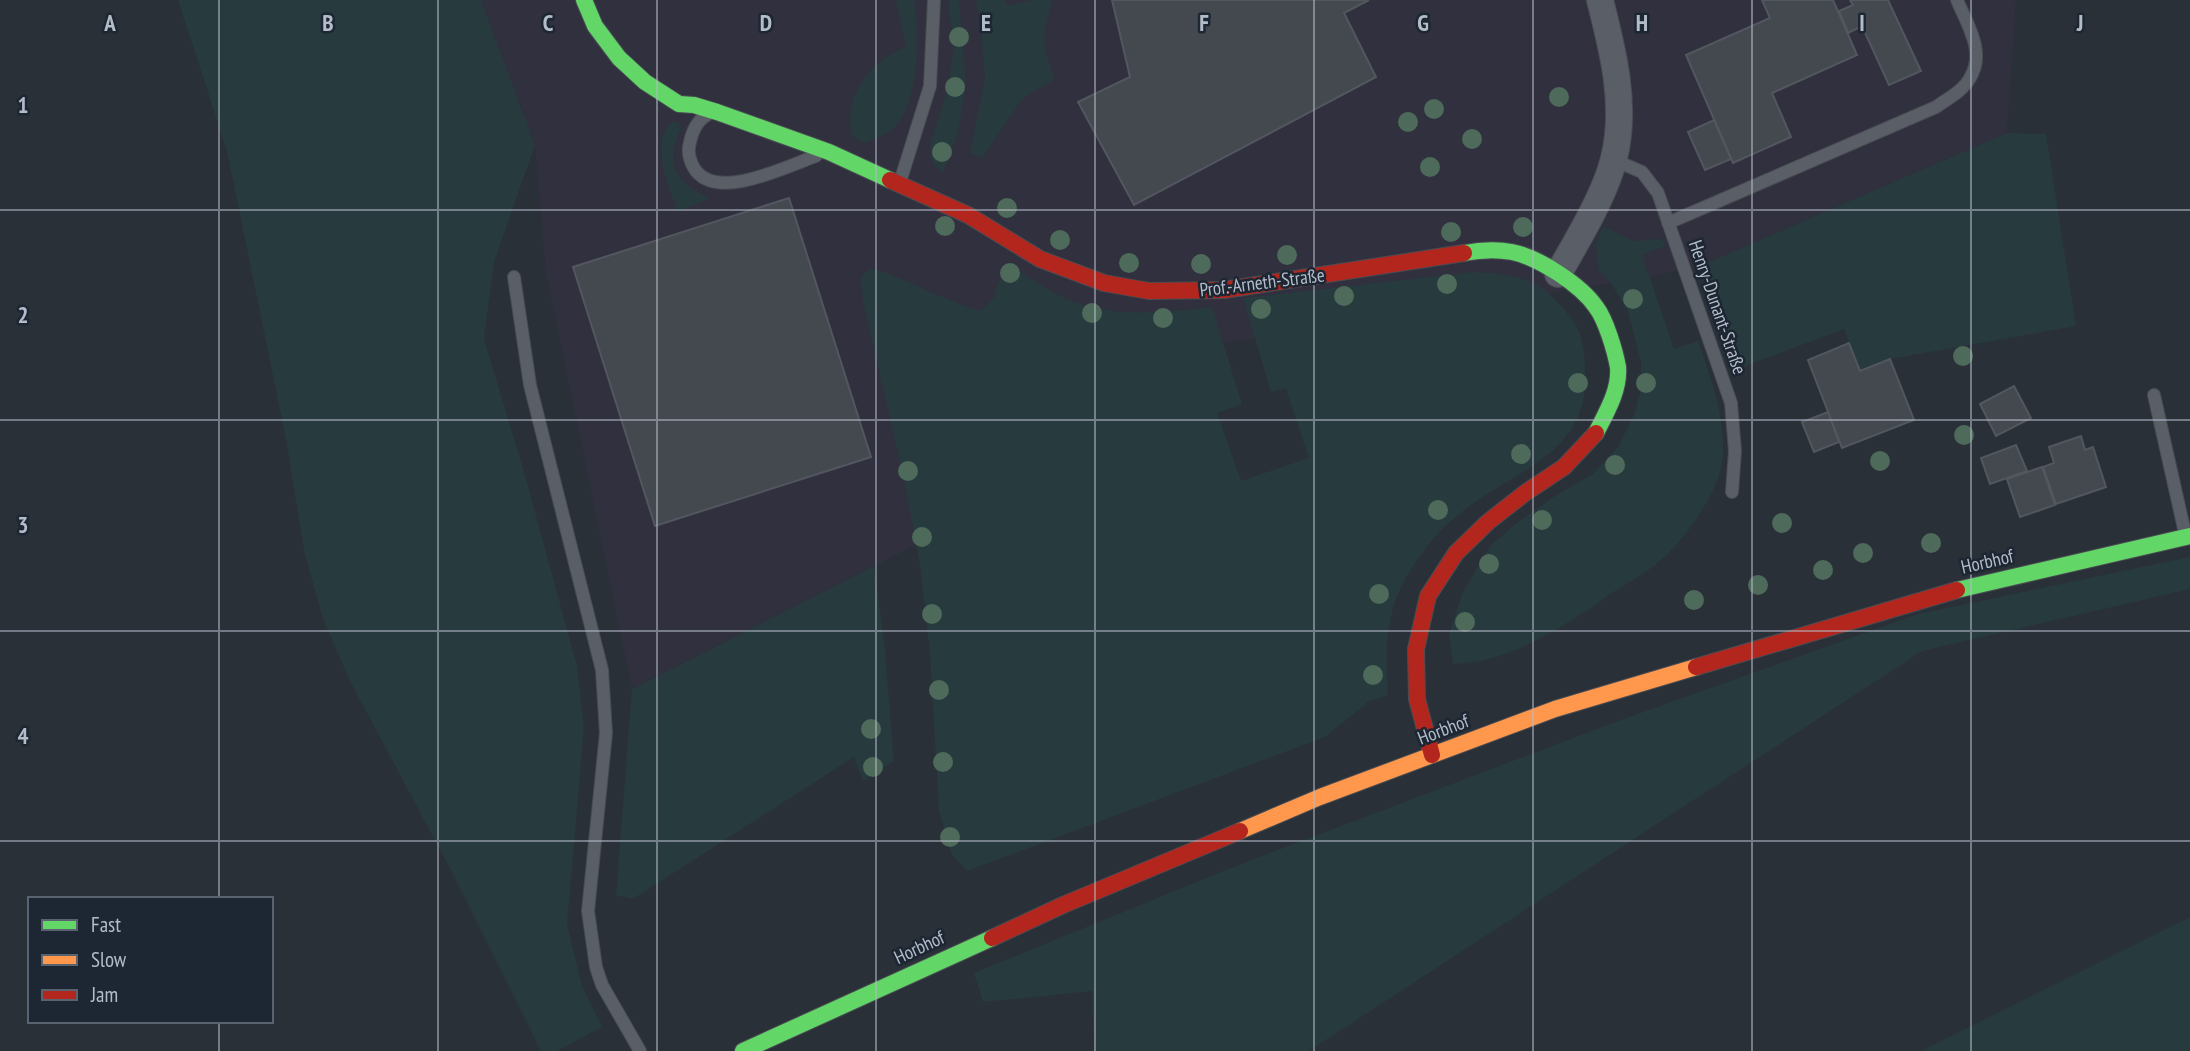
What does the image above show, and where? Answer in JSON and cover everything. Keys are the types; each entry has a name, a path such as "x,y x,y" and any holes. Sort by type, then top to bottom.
{"street":[{"name":"Prof.-Arneth-Straße","path":"584,0 595,26 619,58 645,82 679,104 694,105 717,112 829,152 968,215 1040,259 1104,283 1149,291 1224,290 1482,250 1512,252 1536,260 1577,288 1596,307 1606,327 1618,369 1613,398 1596,433 1564,467 1488,522 1456,553 1428,596 1416,649 1417,699 1432,755"},
{"path":"1558,274 1589,217 1614,160 1620,123 1615,60 1600,0"},
{"name":"Horbhof","path":"743,1051 1063,905 1320,797 1555,709 1952,591 2188,537"}],"lane":[{"path":"900,183 930,86 934,0"},
{"path":"1668,223 1936,107 1957,92 1970,78 1977,56 1973,36 1956,0"},
{"path":"717,112 703,116 691,135 688,155 696,171 710,181 728,184 738,182 829,152"},
{"name":"Henry-Dunant-Straße","path":"1614,160 1642,172 1658,193 1731,403 1735,451 1732,492"},
{"path":"514,277 530,384 602,670 606,733 588,911 596,967 602,985 640,1051"},
{"path":"2154,395 2188,537"}],"shaded area":[{"path":"481,0 2016,0 2007,133 1702,265 1643,278 1341,327 913,383 914,546 632,689 546,272 535,145"}],"green space":[{"path":"178,0 481,0 535,145 494,262 484,339 523,468 577,666 584,728 567,925 582,986 602,1027 557,1051 541,1051 453,874 351,683 323,619 305,555 286,439 227,151"},
{"path":"896,0 914,0 917,47 914,81 905,112 894,128 864,143 852,136 850,125 850,114 857,92 877,64 906,47"},
{"path":"948,0 959,0 966,85 958,133 943,173 931,158 931,143 947,91 954,49"},
{"path":"976,0 1005,0 1007,6 1031,0 1053,0 1045,30 1045,49 1055,79 1023,98 982,158 970,153 985,78"},
{"path":"671,122 678,122 681,128 673,152 676,171 688,186 710,198 678,212 661,154 665,132"},
{"path":"2007,133 2046,134 2076,326 1890,359 1860,371 1844,329 1737,369 1702,265"},
{"path":"1603,226 1633,241 1663,239 1665,246 1642,255 1674,349 1698,341 1716,397 1722,426 1721,469 1709,498 1691,527 1671,551 1650,569 1537,640 1496,657 1453,664 1449,634 1462,594 1491,545 1555,496 1593,474 1618,447 1634,415 1640,394 1641,362 1628,311 1611,283 1598,269 1596,243"},
{"path":"872,268 980,311 993,299 999,281 1017,270 1063,297 1105,310 1158,312 1212,307 1242,404 1217,413 1241,481 1309,458 1286,389 1271,392 1243,298 1473,272 1519,278 1531,282 1551,296 1576,326 1585,359 1584,398 1572,428 1553,451 1454,518 1412,567 1391,618 1387,653 1388,695 1369,701 1325,737 967,871 952,855 939,811 930,653 920,565 905,484 863,301 861,276"},
{"path":"2190,557 2190,589 1922,651 1309,1051 1094,1051 1092,991 983,1002 974,973 1241,864 1618,721 1918,614"},
{"path":"874,566 885,649 894,761 863,781 854,757 633,899 616,895 632,689"},
{"path":"2190,917 2190,1051 1921,1051"}],"building":[{"path":"1112,0 1369,0 1344,13 1376,77 1134,205 1078,102 1130,77"},
{"path":"1762,0 1833,0 1857,55 1772,93 1791,137 1733,163 1686,55 1770,18"},
{"path":"1850,0 1888,0 1921,71 1889,85 1862,26 1848,33 1839,11 1853,5"},
{"path":"1714,120 1731,159 1705,170 1688,132"},
{"path":"789,198 871,457 655,526 573,267"},
{"path":"1849,343 1860,371 1890,359 1914,420 1842,448 1808,360"},
{"path":"2014,386 2031,418 1996,436 1980,404"},
{"path":"1828,412 1839,442 1814,452 1802,422"},
{"path":"2081,436 2085,450 2093,447 2106,487 2056,504 2043,467 2054,463 2049,447"},
{"path":"2016,445 2027,471 1990,484 1981,458"},
{"path":"2042,467 2055,505 2020,517 2007,479"}],"traffic: fast":[{"path":"584,0 595,26 619,58 645,82 679,104 694,105 717,112 829,152 890,180"},
{"path":"1464,253 1500,250 1522,255 1570,281 1596,307 1610,336 1618,367 1617,384 1596,433"},
{"path":"1957,590 2190,536"},
{"path":"743,1051 992,938"}],"traffic: slow":[{"path":"1240,831 1320,797 1555,709 1696,667"}],"traffic: jam":[{"path":"890,180 968,215 1040,259 1104,283 1149,291 1224,290 1464,253"},
{"path":"1432,755 1417,699 1416,649 1428,596 1456,553 1488,522 1564,467 1596,433"},
{"path":"1696,667 1957,590"},
{"path":"992,938 1063,905 1240,831"}]}
